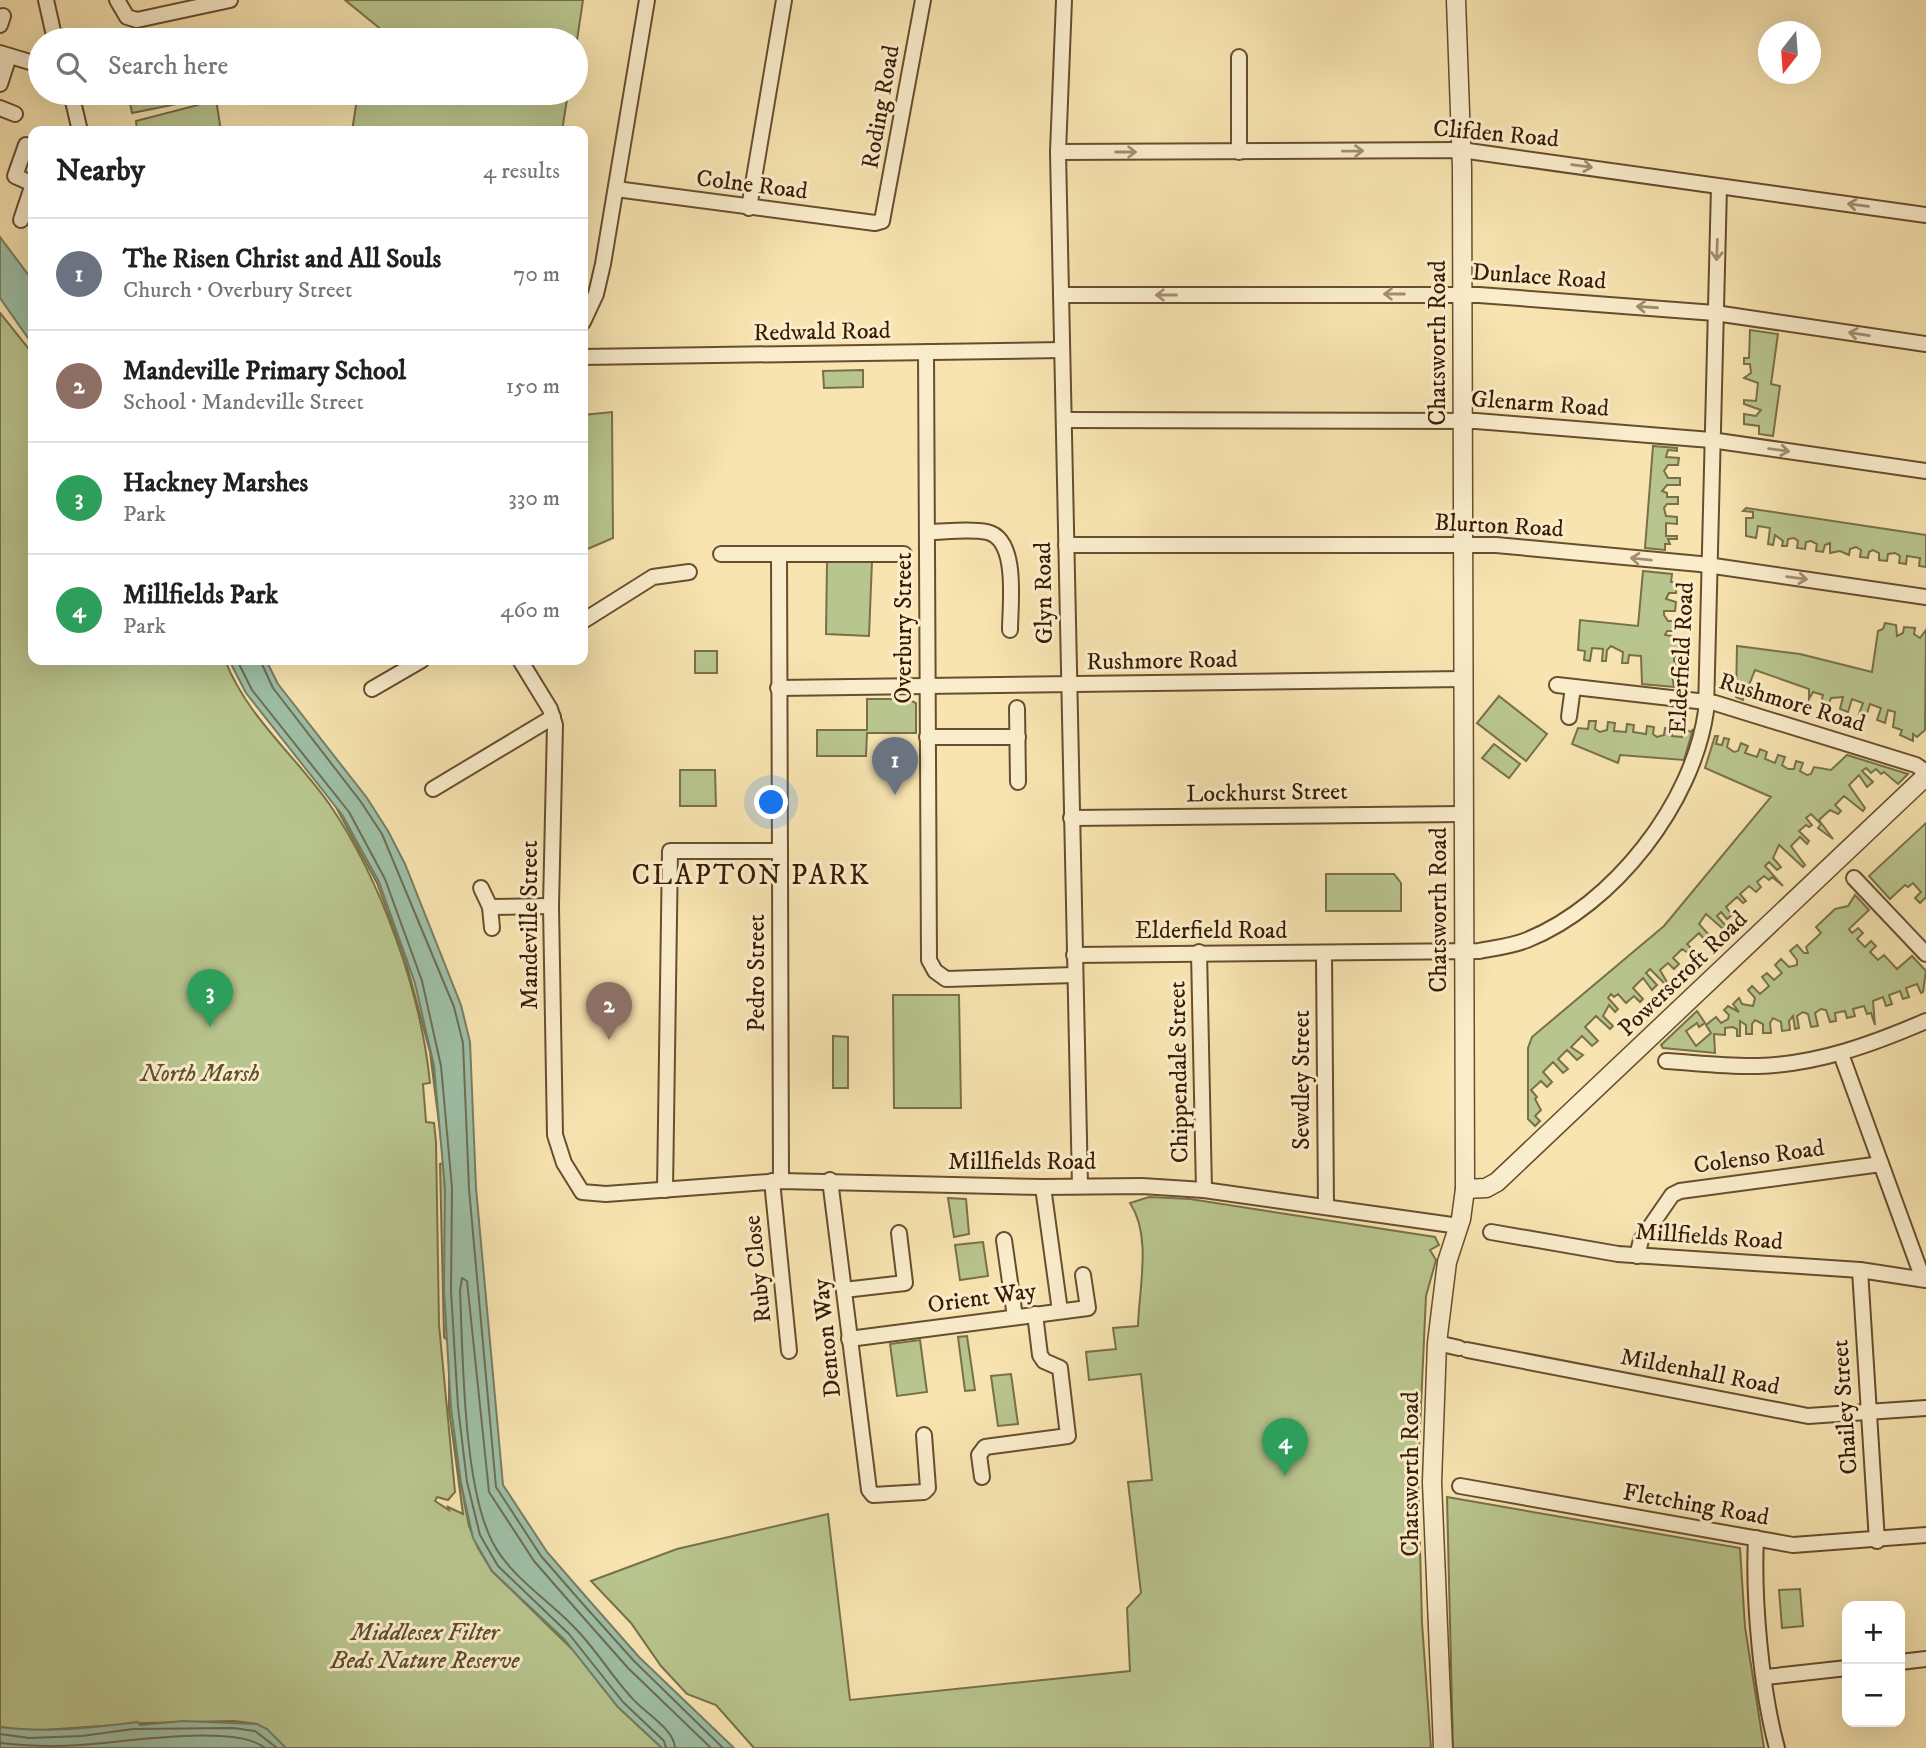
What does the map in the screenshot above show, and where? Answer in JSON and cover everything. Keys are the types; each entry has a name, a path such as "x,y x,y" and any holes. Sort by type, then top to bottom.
{"street":[{"path":"46,0 52,28"},
{"path":"117,0 127,17 137,20 230,0"},
{"path":"588,311 596,294 616,189 647,0"},
{"path":"749,208 784,0"},
{"name":"Roding Road","path":"882,221 923,0"},
{"name":"Glyn Road","path":"1063,0 1058,152 1080,1186"},
{"name":"Chatsworth Road","path":"1443,1748 1432,1482 1437,1343 1447,1262 1459,1226 1465,1189 1461,150 1456,0"},
{"path":"0,84 4,55 28,62"},
{"path":"1239,57 1239,152"},
{"path":"74,105 79,126"},
{"path":"0,108 15,114"},
{"path":"26,145 15,176 28,182"},
{"name":"Clifden Road","path":"1058,152 1461,150 1926,215"},
{"name":"Elderfield Road","path":"1074,955 1479,951 1526,940 1564,921 1607,886 1643,847 1686,779 1702,737 1706,701 1719,187"},
{"name":"Colne Road","path":"616,189 749,208 876,223 882,221"},
{"path":"20,220 28,198"},
{"name":"Dunlace Road","path":"1061,295 1462,294 1715,313 1926,344"},
{"name":"Redwald Road","path":"588,357 1062,350"},
{"name":"Overbury Street","path":"926,352 929,960 935,971 946,979 1074,975"},
{"name":"Glenarm Road","path":"1064,420 1462,421 1515,424 1711,440 1926,471"},
{"path":"927,532 988,532 1002,541 1009,555 1010,630"},
{"name":"Blurton Road","path":"1066,545 1496,545 1709,566 1926,597"},
{"path":"721,554 904,554"},
{"name":"Pedro Street","path":"776,1181 780,850 779,554"},
{"path":"588,618 653,577 689,572"},
{"path":"372,689 413,665"},
{"name":"Mandeville Street","path":"524,665 553,717 556,737 551,906 555,1135 564,1163 583,1192"},
{"name":"Rushmore Road","path":"778,688 1463,679"},
{"name":"Rushmore Road","path":"1557,685 1706,701 1916,765 1926,774"},
{"path":"1569,717 1573,687"},
{"path":"1017,708 1018,782"},
{"path":"433,789 553,717"},
{"path":"926,737 1018,737"},
{"name":"Powerscroft Road","path":"1465,1189 1486,1188 1497,1182 1926,774"},
{"name":"Lockhurst Street","path":"1071,818 1463,814"},
{"path":"665,1190 670,851 780,850"},
{"path":"1854,878 1926,954"},
{"path":"481,888 490,907 492,928"},
{"path":"490,907 551,906"},
{"name":"Chippendale Street","path":"1199,952 1204,1190"},
{"name":"Sewdley Street","path":"1324,954 1326,1206"},
{"path":"1666,1061 1759,1066 1841,1054 1926,1021"},
{"path":"1841,1054 1924,1280"},
{"name":"Colenso Road","path":"1637,1255 1641,1240 1672,1195 1680,1191 1881,1164"},
{"name":"Millfields Road","path":"583,1192 606,1194 776,1181 830,1180 1043,1187 1142,1185 1204,1190 1459,1226"},
{"name":"Denton Way","path":"830,1180 869,1490 878,1497 924,1492 928,1488 924,1435"},
{"name":"Ruby Close","path":"776,1181 789,1352"},
{"path":"1043,1187 1060,1311"},
{"name":"Millfields Road","path":"1491,1231 1637,1255 1860,1270 1924,1280"},
{"path":"844,1290 905,1283 899,1233"},
{"path":"1004,1240 1015,1317"},
{"name":"Chailey Street","path":"1860,1270 1877,1541"},
{"name":"Orient Way","path":"849,1339 1088,1308 1083,1275"},
{"path":"982,1478 979,1455 985,1447 1068,1436 1060,1368 1044,1362 1040,1355 1035,1314"},
{"name":"Mildenhall Road","path":"1437,1343 1808,1416 1926,1408"},
{"name":"Fletching Road","path":"1432,1482 1793,1545 1877,1541 1926,1535"},
{"path":"1756,1538 1754,1572 1777,1748"},
{"path":"1905,1661 1926,1659"},
{"path":"1766,1676 1842,1668"}],"green space":[{"path":"345,0 583,0 579,28 379,28"},
{"path":"130,105 172,105 132,113"},
{"path":"198,105 217,105 220,126 136,126 136,121"},
{"path":"356,105 566,105 563,126 353,126"},
{"name":"North Marsh","path":"0,313 28,348 28,665 227,665 246,700 330,805 349,835 382,902 396,938 418,1012 430,1083 423,1084 426,1122 434,1123 436,1142 439,1325 455,1492 448,1500 437,1497 435,1501 449,1510 448,1507 463,1514 449,1409 449,1373 458,1469 469,1526 478,1548 492,1571 574,1651 618,1707 662,1748 286,1748 257,1724 234,1721 146,1723 29,1731 0,1727"},
{"path":"1750,330 1778,334 1771,384 1780,386 1773,436 1759,434 1759,426 1744,424 1744,414 1756,416 1761,410 1744,404 1744,400 1756,401 1758,383 1744,378 1751,373 1750,364 1744,364 1744,358 1749,358"},
{"path":"863,370 863,387 824,388 823,371"},
{"path":"612,412 613,538 588,549 588,414"},
{"path":"1653,446 1677,448 1677,451 1668,450 1666,457 1679,458 1678,465 1668,465 1664,471 1668,478 1680,478 1680,485 1667,485 1662,491 1667,493 1667,497 1678,497 1678,504 1667,504 1664,508 1666,516 1677,517 1677,524 1666,523 1666,536 1677,536 1677,539 1668,539 1670,544 1665,544 1665,550 1645,548"},
{"path":"1746,508 1926,535 1926,567 1919,566 1920,558 1907,556 1906,564 1899,563 1900,556 1895,553 1888,554 1887,561 1879,560 1879,553 1873,550 1869,552 1868,558 1860,557 1861,550 1856,547 1850,549 1849,555 1840,551 1830,553 1830,543 1825,545 1823,552 1816,551 1817,544 1811,541 1806,542 1805,549 1797,548 1798,541 1794,538 1788,539 1787,546 1782,546 1783,541 1775,535 1773,545 1768,544 1770,528 1758,526 1756,538 1746,536 1746,518 1753,518 1753,512 1743,511"},
{"path":"872,561 869,636 826,634 827,562"},
{"path":"1643,571 1672,574 1671,582 1677,583 1676,593 1669,593 1666,599 1676,602 1675,611 1664,611 1668,621 1675,621 1674,631 1667,631 1665,635 1679,637 1678,657 1674,657 1677,662 1672,675 1674,687 1642,684 1641,656 1629,655 1628,663 1622,663 1623,652 1611,646 1607,650 1606,661 1602,661 1603,649 1592,648 1590,661 1584,660 1585,651 1578,650 1580,620 1638,626"},
{"path":"1885,623 1896,625 1897,636 1903,633 1904,627 1915,628 1914,634 1920,638 1926,630 1925,730 1917,737 1913,734 1913,741 1900,735 1902,730 1893,727 1895,712 1888,710 1885,723 1877,720 1881,708 1870,704 1866,716 1859,714 1863,703 1852,699 1848,712 1840,709 1843,697 1831,698 1828,706 1821,703 1823,695 1813,692 1809,699 1809,689 1755,670 1743,700 1736,697 1737,646 1800,654 1872,672 1878,631 1883,629"},
{"path":"695,651 717,651 717,673 695,673"},
{"path":"1499,696 1547,734 1526,761 1477,723"},
{"path":"867,699 908,699 916,703 916,733 867,733 866,756 817,756 817,730 867,730"},
{"path":"1589,721 1596,721 1595,729 1600,732 1607,730 1608,722 1615,723 1614,731 1626,732 1627,724 1634,725 1633,732 1646,734 1647,726 1654,727 1653,734 1657,737 1664,735 1665,728 1672,728 1672,736 1682,737 1684,729 1691,732 1693,729 1684,760 1620,755 1618,763 1572,744 1578,728 1588,729"},
{"path":"1715,736 1718,736 1716,744 1722,745 1724,738 1729,739 1727,747 1734,752 1738,751 1741,743 1748,746 1745,753 1757,757 1760,749 1767,752 1765,759 1775,763 1778,755 1785,757 1782,765 1788,769 1794,769 1796,761 1803,763 1800,771 1807,775 1811,774 1814,767 1831,770 1847,755 1908,774 1898,784 1876,769 1871,773 1866,768 1862,771 1873,782 1867,787 1859,775 1849,785 1865,808 1863,811 1844,796 1835,805 1841,811 1838,814 1830,810 1819,820 1833,839 1818,828 1821,824 1811,814 1806,818 1812,825 1806,825 1799,831 1809,841 1807,844 1800,837 1791,846 1805,865 1803,867 1779,845 1773,858 1781,867 1777,870 1769,862 1765,866 1783,886 1772,877 1769,880 1764,876 1757,882 1761,887 1756,892 1749,886 1740,894 1746,901 1743,903 1737,897 1726,907 1732,915 1727,919 1721,912 1717,916 1733,934 1731,936 1706,914 1699,924 1709,935 1704,939 1699,933 1687,944 1692,949 1690,954 1682,949 1673,958 1679,964 1674,969 1668,963 1660,970 1672,991 1650,969 1646,973 1657,985 1652,990 1643,978 1633,988 1643,999 1640,1002 1634,996 1626,1003 1618,994 1614,997 1611,994 1608,998 1618,1009 1615,1012 1609,1005 1603,1016 1613,1026 1610,1029 1596,1016 1585,1027 1598,1041 1592,1046 1582,1036 1571,1047 1583,1055 1577,1060 1567,1050 1558,1059 1568,1069 1563,1073 1553,1062 1543,1072 1552,1082 1547,1087 1541,1081 1531,1090 1537,1097 1535,1099 1541,1110 1535,1116 1540,1121 1535,1126 1528,1119 1528,1048 1532,1037 1664,926 1771,797 1705,768"},
{"path":"1494,744 1520,764 1509,778 1482,758"},
{"path":"680,770 715,770 716,806 680,806"},
{"path":"330,796 364,848 379,879 416,980 430,1041 442,1147 430,1052 405,959 377,883"},
{"path":"1926,823 1926,897 1920,903 1915,898 1921,892 1913,883 1908,887 1905,885 1890,899 1869,876"},
{"path":"1326,874 1394,874 1401,883 1401,911 1326,911"},
{"path":"1855,895 1869,910 1849,929 1852,933 1858,928 1863,933 1857,939 1865,947 1871,941 1876,946 1870,952 1878,960 1884,955 1897,969 1912,956 1926,971 1923,992 1921,993 1917,984 1906,988 1909,997 1903,999 1900,991 1889,995 1892,1004 1886,1006 1883,997 1873,1001 1875,1025 1871,1013 1867,1014 1864,1006 1853,1009 1855,1016 1847,1018 1845,1011 1835,1013 1836,1021 1830,1022 1826,1010 1821,1009 1815,1013 1818,1026 1811,1027 1808,1014 1803,1012 1797,1016 1799,1028 1795,1029 1793,1016 1789,1021 1790,1030 1782,1031 1781,1022 1773,1018 1770,1023 1771,1033 1763,1033 1763,1024 1755,1020 1752,1034 1746,1034 1746,1025 1740,1021 1740,1036 1737,1036 1737,1029 1733,1027 1725,1028 1725,1035 1714,1034 1715,1053 1663,1048 1661,1045 1697,1011 1705,1023 1699,1027 1697,1023 1686,1031 1696,1046 1711,1033 1706,1025 1716,1017 1721,1023 1728,1019 1729,1015 1724,1010 1728,1006 1739,1012 1733,1004 1739,998 1742,1004 1753,1006 1755,998 1748,990 1752,986 1760,994 1769,986 1762,977 1767,973 1774,980 1782,973 1775,965 1781,959 1789,967 1797,965 1797,960 1790,951 1797,945 1804,953 1808,953 1806,947 1821,933 1816,927 1835,909 1848,906"},
{"path":"893,995 959,995 961,1108 894,1108"},
{"path":"833,1036 848,1037 848,1088 833,1088"},
{"path":"443,1163 447,1340 444,1337 440,1164"},
{"path":"1149,1197 1190,1199 1435,1237 1439,1245 1430,1250 1436,1260 1426,1296 1418,1471 1422,1623 1431,1748 754,1748 716,1705 687,1694 661,1666 631,1623 591,1581 677,1549 828,1514 850,1700 1130,1671 1127,1608 1141,1593 1128,1482 1152,1480 1141,1374 1089,1380 1086,1352 1116,1349 1113,1328 1138,1326 1142,1246 1137,1216 1130,1203"},
{"path":"948,1198 966,1199 969,1234 954,1237"},
{"path":"983,1242 988,1276 960,1280 955,1245"},
{"path":"967,1336 975,1390 965,1391 958,1337"},
{"path":"920,1340 927,1392 897,1396 890,1344"},
{"path":"1011,1374 1018,1424 998,1426 991,1376"},
{"path":"1447,1497 1740,1548 1745,1627 1764,1748 1453,1748"},
{"path":"1800,1589 1803,1626 1782,1628 1779,1590"}],"water":[{"path":"0,237 28,274 28,338 0,298"},
{"path":"232,665 268,665 278,684 367,798 405,864 461,1005 470,1042 476,1188 503,1485 547,1552 587,1598 639,1657 734,1748 662,1748 618,1707 564,1639 492,1571 473,1538 461,1483 451,1408 444,1290 445,1188 434,1066 415,983 379,882 343,816 246,693"},
{"path":"183,1721 257,1724 267,1729 286,1748 0,1748 0,1727 52,1730"}],"place":[{"name":"The Risen Christ and All Souls","path":"895,795"},
{"name":"Hackney Marshes","path":"210,1027"},
{"name":"Mandeville Primary School","path":"609,1040"},
{"name":"Millfields Park","path":"1285,1476"}],"district":[{"name":"CLAPTON PARK","path":"751,875"}],"park label":[{"name":"Middlesex Filter Beds Nature Reserve","path":"425,1647"}]}
